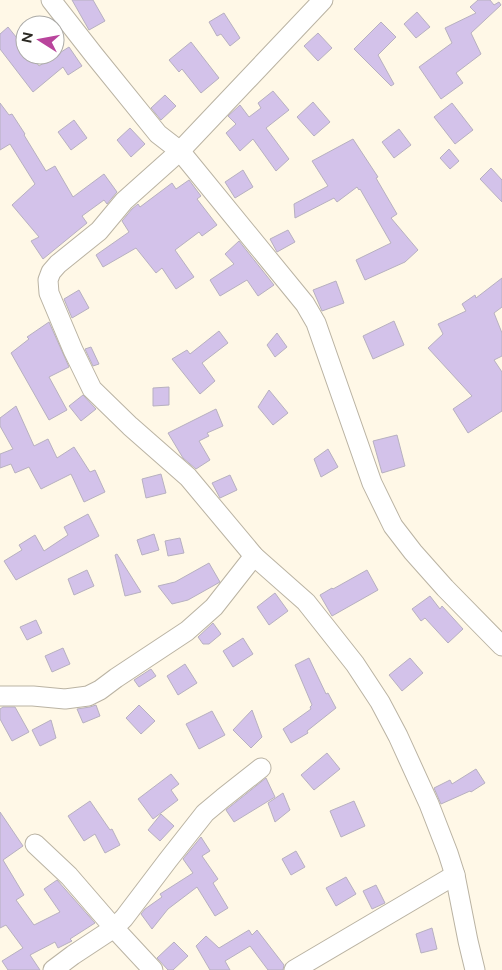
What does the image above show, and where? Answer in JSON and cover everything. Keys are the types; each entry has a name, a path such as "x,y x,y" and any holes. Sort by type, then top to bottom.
{"street":[{"path":"50,0 158,134 180,151 305,304 316,323 372,483 393,526 445,588 502,646"},
{"path":"323,0 180,151 124,201 98,231 50,272 48,280 49,292 92,390 188,478 254,556 306,602 355,664 380,702 398,736 429,804 455,875 475,970"},
{"path":"0,696 33,696 65,699 88,696 100,690 187,631 214,607 254,556"},
{"path":"53,970 114,928 124,918 205,813 261,768"},
{"path":"34,844 69,876 153,970"},
{"path":"294,970 455,875"}],"building":[{"path":"72,0 93,0 105,21 89,30"},
{"path":"478,0 490,0 494,5 499,2 501,5 471,33 481,54 456,73 463,83 441,99 419,67 452,43 445,28 476,13 470,7"},
{"path":"417,12 430,27 416,38 404,24"},
{"path":"224,13 240,38 230,46 221,34 217,36 209,22"},
{"path":"381,22 396,37 378,55 394,84 391,86 354,49"},
{"path":"8,27 15,36 15,65 65,65 65,50 69,47 82,66 68,75 63,67 33,92 0,49 0,34"},
{"path":"318,33 332,48 318,61 304,46"},
{"path":"191,42 219,78 201,93 182,69 179,72 169,60"},
{"path":"273,91 289,110 266,128 289,159 276,171 253,139 240,151 226,133 236,124 228,116 240,105 249,117 261,108 258,103"},
{"path":"165,95 176,106 161,120 151,108"},
{"path":"313,102 330,122 314,136 297,117"},
{"path":"0,103 9,115 12,114 46,171 55,166 73,197 104,174 117,192 107,204 104,200 82,216 87,223 43,259 31,241 39,237 12,205 35,184 10,144 0,150"},
{"path":"452,103 473,130 455,144 434,117"},
{"path":"74,120 87,138 71,150 58,132"},
{"path":"130,128 145,144 131,157 117,140"},
{"path":"399,129 411,145 394,158 382,142"},
{"path":"353,139 378,177 376,178 397,214 391,218 418,250 405,262 365,280 356,260 391,243 360,189 357,187 337,202 334,198 295,218 294,204 328,186 312,161"},
{"path":"449,149 459,161 450,169 440,158"},
{"path":"491,168 502,180 502,202 480,179"},
{"path":"243,170 253,187 235,198 225,182"},
{"path":"189,180 201,196 197,199 217,225 202,236 199,232 175,250 194,277 176,289 162,268 156,273 136,248 103,267 96,255 129,232 122,221 132,209 138,204 140,207 172,183 176,189"},
{"path":"288,230 295,242 277,252 270,239"},
{"path":"239,241 274,285 258,296 247,280 220,296 210,280 234,264 225,254"},
{"path":"502,278 502,307 494,313 502,333 502,356 494,360 502,372 502,411 468,433 453,409 472,396 428,348 443,334 438,324 466,311 462,304 475,295 476,298"},
{"path":"336,281 344,303 322,311 313,290"},
{"path":"79,290 89,308 72,318 64,299"},
{"path":"394,321 404,345 373,359 363,336"},
{"path":"49,322 69,367 49,377 67,410 49,420 11,353 29,339 27,337"},
{"path":"219,331 228,343 202,363 215,381 200,394 172,359 187,350 190,354"},
{"path":"277,333 287,347 275,357 267,345"},
{"path":"91,347 99,364 93,366 85,349"},
{"path":"169,387 169,405 153,406 153,388"},
{"path":"269,390 288,413 273,425 258,407"},
{"path":"83,395 96,409 81,421 69,406"},
{"path":"16,406 34,446 48,439 57,458 74,447 90,472 95,470 105,492 84,502 71,474 41,489 29,467 15,473 11,464 0,468 0,454 13,449 0,426 0,418"},
{"path":"216,409 223,426 207,433 209,436 199,441 210,460 196,469 183,458 168,433"},
{"path":"397,435 405,466 382,473 373,441"},
{"path":"328,449 338,467 321,477 314,459"},
{"path":"161,474 166,493 146,498 142,479"},
{"path":"230,475 237,490 220,498 212,483"},
{"path":"88,514 99,536 16,580 4,561 22,550 19,545 35,535 44,551 68,535 64,527"},
{"path":"154,534 159,550 142,555 137,540"},
{"path":"180,538 184,553 168,556 165,541"},
{"path":"117,554 141,592 125,596 115,555"},
{"path":"209,563 220,582 188,600 172,604 158,586 175,582"},
{"path":"87,570 94,586 74,595 68,579"},
{"path":"367,570 378,590 332,616 320,595"},
{"path":"275,593 288,611 269,625 257,607"},
{"path":"430,596 440,609 442,606 463,629 448,643 425,618 421,621 412,609"},
{"path":"36,620 42,633 27,640 20,627"},
{"path":"213,623 221,634 209,644 203,644 198,637"},
{"path":"243,638 253,654 233,667 223,651"},
{"path":"63,648 70,664 52,672 45,656"},
{"path":"309,658 326,694 328,693 336,708 307,731 308,733 291,743 283,729 311,709 312,705 295,665"},
{"path":"410,658 423,673 402,691 389,675"},
{"path":"185,664 197,683 178,695 167,676"},
{"path":"151,669 156,676 139,687 134,680"},
{"path":"96,705 100,716 83,723 77,709"},
{"path":"139,705 155,721 141,734 126,718"},
{"path":"3,707 15,707 29,732 12,741 0,719 0,709"},
{"path":"252,710 262,737 251,748 233,730"},
{"path":"212,711 225,735 199,749 186,724"},
{"path":"51,720 56,738 40,746 32,730"},
{"path":"327,753 340,769 314,790 301,775"},
{"path":"476,769 485,783 471,792 441,804 434,788 450,780 452,784"},
{"path":"171,774 179,784 171,790 178,800 153,819 138,799"},
{"path":"266,778 275,797 234,822 226,810"},
{"path":"283,793 290,810 275,822 268,803"},
{"path":"90,801 110,830 112,829 120,845 105,853 95,834 84,841 68,816"},
{"path":"354,801 365,826 341,837 330,811"},
{"path":"0,812 23,846 3,860 24,895 16,900 34,925 60,912 44,889 57,880 95,923 70,939 72,941 58,948 55,942 30,955 40,970 8,970 2,961 23,948 6,925 0,928"},
{"path":"161,814 174,826 160,841 148,830"},
{"path":"201,837 210,851 202,856 218,879 213,883 228,908 215,916 197,887 168,909 152,929 141,914 162,897 160,894 193,873 183,859"},
{"path":"296,851 305,867 291,875 282,859"},
{"path":"346,877 356,894 336,906 326,888"},
{"path":"376,885 385,903 372,909 363,891"},
{"path":"432,928 437,949 421,953 416,934"},
{"path":"249,930 252,935 257,930 284,965 283,970 268,970 250,946 225,961 230,970 210,970 196,946 206,936 219,948"},
{"path":"174,942 188,956 173,970 168,970 157,958"}]}
